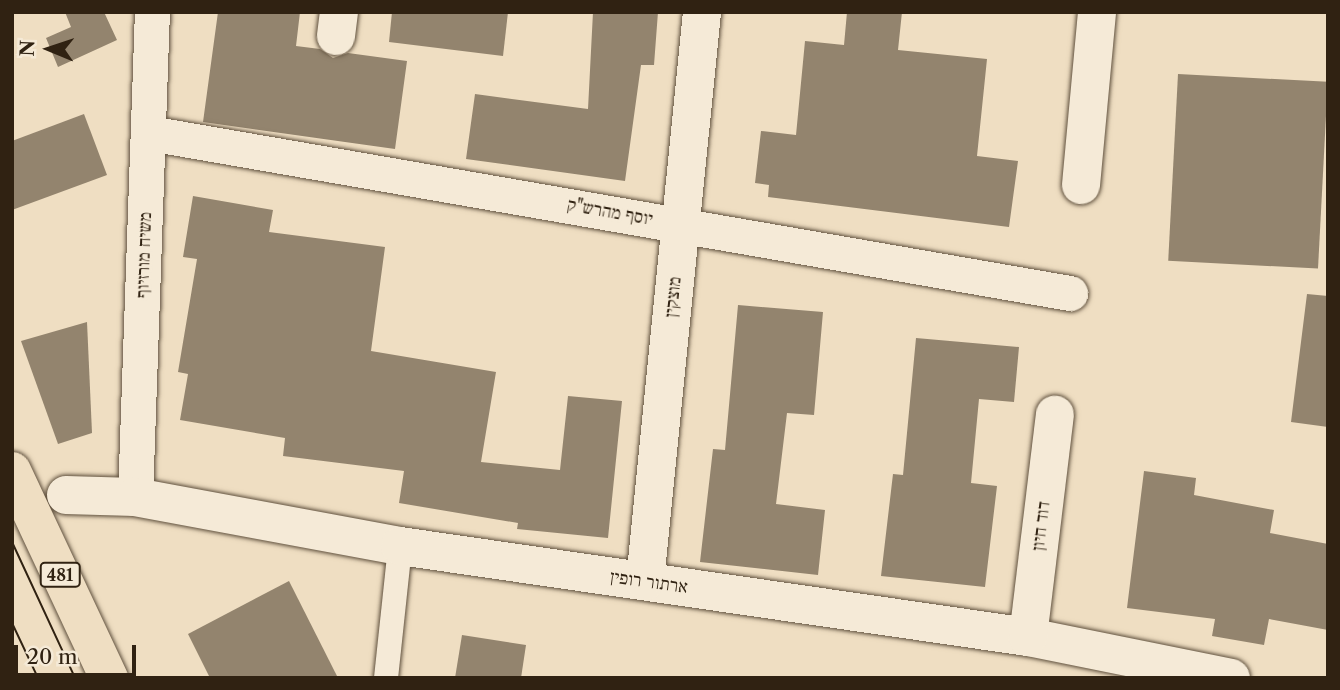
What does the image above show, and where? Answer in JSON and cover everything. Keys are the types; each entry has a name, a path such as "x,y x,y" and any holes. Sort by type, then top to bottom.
{"main road":[{"name":"481","path":"12,471 109,678"}],"street":[{"name":"משיח מורזיוף","path":"135,497 152,12"},
{"name":"מוצקין","path":"645,581 702,12"},
{"path":"1081,185 1097,12"},
{"name":"יוסף מהרש\"ק","path":"149,132 1070,293"},
{"name":"דוד חיון","path":"1028,637 1055,415"},
{"name":"ארתור רופין","path":"66,495 135,497 400,545 1028,637 1231,678"}],"lane":[{"path":"386,678 400,545"}],"building":[{"path":"65,12 104,12 117,40 58,67 46,38 71,27"},
{"path":"218,12 300,12 296,46 320,49 333,58 348,53 407,61 395,149 203,122"},
{"path":"392,12 508,12 503,56 389,42"},
{"path":"593,12 658,12 654,65 641,65 625,181 466,159 475,94 588,109"},
{"path":"847,12 902,12 898,50 987,59 977,156 1018,161 1009,227 768,197 769,185 755,183 761,131 796,135 805,41 844,45"},
{"path":"1178,74 1328,82 1318,269 1168,261"},
{"path":"84,114 107,175 12,210 12,141"},
{"path":"193,196 273,210 269,232 385,247 371,351 496,372 481,462 560,470 568,396 622,401 608,538 517,529 518,523 399,503 404,471 283,456 285,438 180,420 188,374 178,372 197,259 183,257"},
{"path":"1307,294 1328,296 1328,427 1291,422"},
{"path":"738,305 823,312 814,415 787,413 776,504 825,510 818,575 700,562 713,449 725,450"},
{"path":"87,322 92,433 58,444 21,341"},
{"path":"916,338 1019,347 1014,402 979,399 971,483 997,486 985,587 881,576 893,474 903,475"},
{"path":"1144,471 1196,478 1194,495 1274,510 1270,533 1328,544 1328,630 1269,619 1264,645 1212,636 1215,619 1127,608"},
{"path":"289,581 338,678 210,678 188,634"},
{"path":"462,635 526,645 521,678 455,678"}],"tram line":[{"path":"12,542 75,678"},
{"path":"12,623 38,678"}]}
